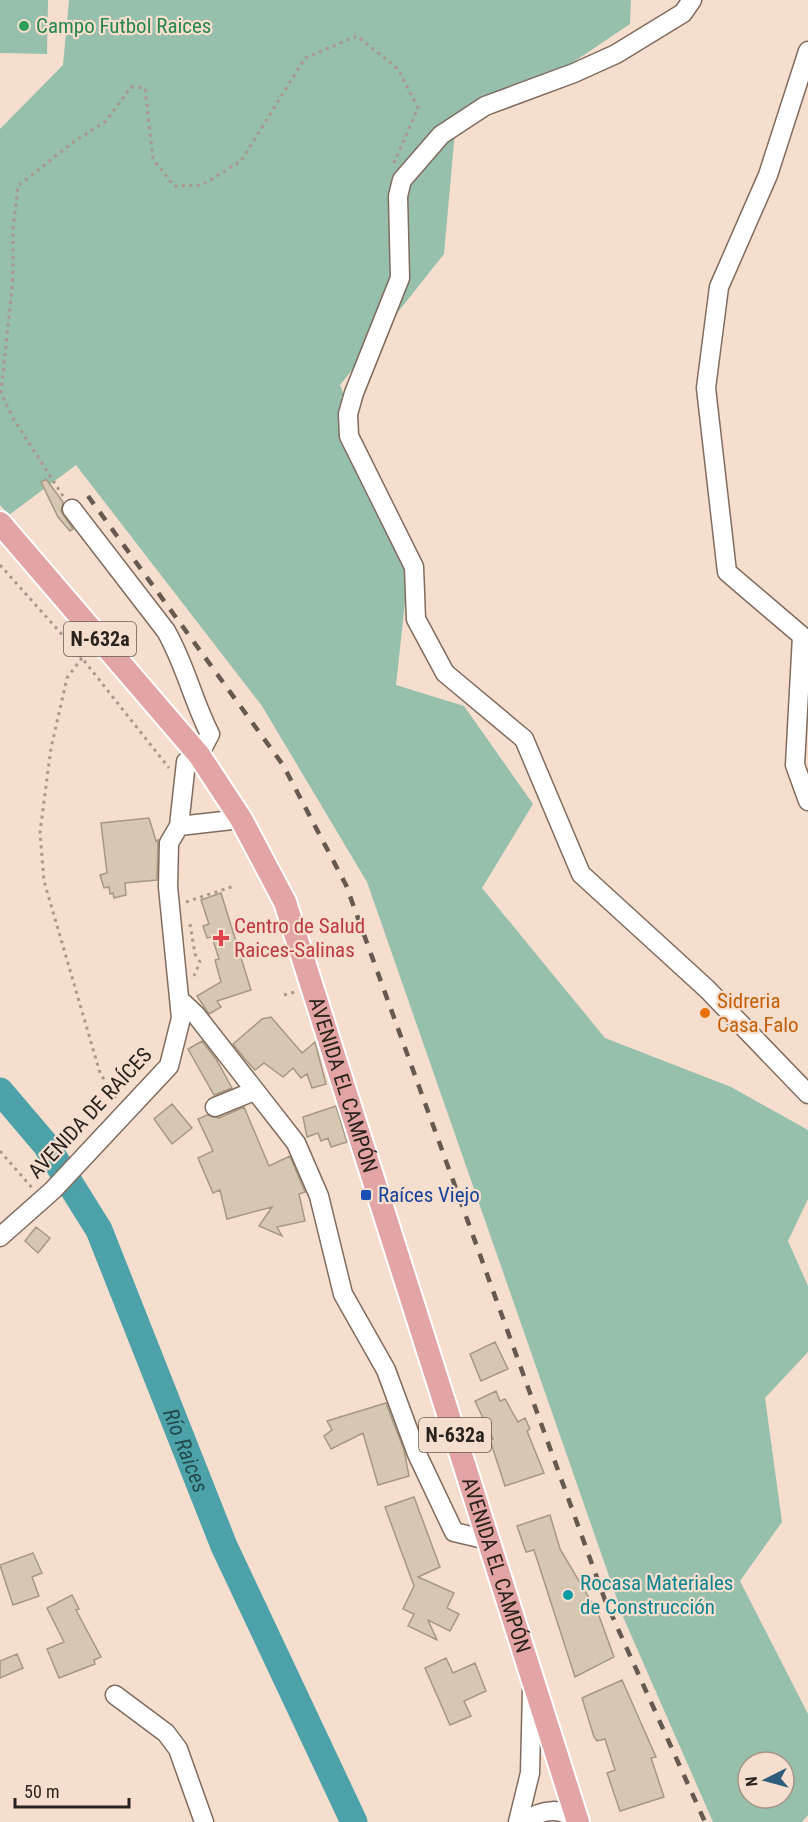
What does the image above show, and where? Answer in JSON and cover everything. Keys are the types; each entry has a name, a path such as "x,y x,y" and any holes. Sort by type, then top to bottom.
{"main road":[{"name":"AVENIDA EL CAMPÓN","path":"0,523 199,754 241,819 276,885 296,930 578,1822"}],"street":[{"path":"692,0 683,12 616,54 574,73 485,106 441,135 402,180 398,196 400,278 354,393 348,414 350,436 389,511 414,567 416,620 445,673 524,739 581,874 707,989 808,1094"},
{"path":"808,51 768,175 719,287 706,388 727,572 802,636 795,765 808,801"},
{"path":"72,509 166,631 178,652 197,709 210,734 199,754"},
{"name":"AVENIDA DE RAÍCES","path":"0,1238 79,1163 169,1066 181,1018 168,887 169,843 179,826 186,762 199,754"},
{"path":"179,826 241,819"},
{"path":"179,999 196,1015 296,1143 320,1196 343,1294 386,1370 417,1454 454,1532 488,1540"},
{"path":"214,1107 254,1091"},
{"path":"518,1822 530,1773 532,1679"},
{"path":"115,1695 166,1733 178,1749 204,1822"},
{"path":"526,1822 535,1816 558,1810 573,1816 578,1822"}],"path":[{"path":"72,509 14,420 2,393 13,278 13,230 18,186 72,142 106,121 131,87 145,88 153,159 174,186 202,186 241,161 305,58 357,36 398,69 418,108 388,173 394,182 402,180"},
{"path":"0,565 82,658 184,789"},
{"path":"82,658 67,678 51,748 40,832 44,881 100,1073 125,1113"},
{"path":"176,905 234,886"},
{"path":"186,901 188,912"},
{"path":"189,922 195,954 200,962 196,975"},
{"path":"284,995 294,992"},
{"path":"0,1151 47,1195"}],"green space":[{"name":"Campo Futbol Raices","path":"0,0 48,0 47,54 0,53"},
{"path":"69,0 631,0 630,24 572,63 455,131 444,254 340,385 409,565 396,685 464,706 533,804 482,888 605,1038 731,1087 808,1130 808,1199 788,1241 808,1286 808,1352 765,1398 782,1522 740,1581 808,1714 808,1815 802,1822 713,1822 624,1619 367,882 262,706 76,465 9,515 0,505 0,129 63,65"}],"building":[{"path":"46,479 63,502 61,511 73,529 70,531 58,517 41,482"},
{"path":"149,818 156,841 158,840 157,880 125,883 126,895 114,898 113,893 110,894 109,887 104,888 100,875 107,873 101,823"},
{"path":"221,893 251,990 217,1001 221,1007 209,1014 197,996 221,982 215,960 219,959 212,937 207,938 203,926 209,924 201,900"},
{"path":"271,1017 302,1053 315,1042 326,1084 312,1088 307,1074 301,1078 293,1068 283,1077 264,1063 255,1070 245,1059 233,1044 262,1019"},
{"path":"202,1041 216,1059 232,1088 214,1095 188,1049"},
{"path":"172,1104 192,1128 172,1144 154,1119"},
{"path":"336,1106 347,1142 331,1147 328,1138 321,1141 318,1133 307,1137 303,1117"},
{"path":"244,1107 269,1166 290,1156 305,1192 299,1194 305,1221 277,1227 282,1236 259,1226 272,1207 227,1219 220,1190 213,1193 198,1158 213,1151 198,1119 207,1115 219,1118"},
{"path":"36,1227 50,1238 38,1253 25,1241"},
{"path":"495,1342 508,1369 481,1381 470,1354"},
{"path":"496,1391 500,1401 505,1399 518,1422 525,1418 530,1429 527,1431 544,1473 505,1486 490,1440 493,1439 475,1401"},
{"path":"386,1403 404,1450 409,1476 378,1485 363,1433 331,1449 324,1436 332,1430 327,1421"},
{"path":"414,1497 440,1567 418,1577 454,1593 447,1608 459,1614 450,1631 428,1620 437,1640 408,1626 414,1614 403,1609 414,1586 385,1507"},
{"name":"Rocasa Materiales de Construcción","path":"550,1515 560,1549 598,1613 614,1657 575,1677 534,1550 526,1552 517,1526"},
{"path":"33,1553 42,1573 32,1577 39,1596 13,1605 0,1565"},
{"path":"72,1595 79,1609 76,1610 101,1657 94,1660 95,1664 59,1678 47,1649 64,1642 47,1608"},
{"path":"17,1654 23,1668 0,1678 0,1661"},
{"path":"446,1658 453,1673 475,1663 486,1691 464,1701 471,1716 450,1725 425,1668"},
{"path":"622,1680 656,1757 651,1758 664,1797 620,1811 607,1773 615,1770 605,1739 597,1741 594,1737 582,1698"}],"waterway":[{"name":"Río Raices","path":"0,1091 46,1145 99,1230 224,1546 354,1822"}],"railway":[{"path":"88,496 283,765 346,885 605,1600 705,1822"}],"place":[{"name":"Campo Futbol Raices","path":"24,26"},
{"name":"Centro de Salud Raices-Salinas","path":"221,938"},
{"name":"Sidreria Casa Falo","path":"705,1013"},
{"name":"Raíces Viejo","path":"366,1195"},
{"name":"Rocasa Materiales de Construcción","path":"568,1595"}]}
